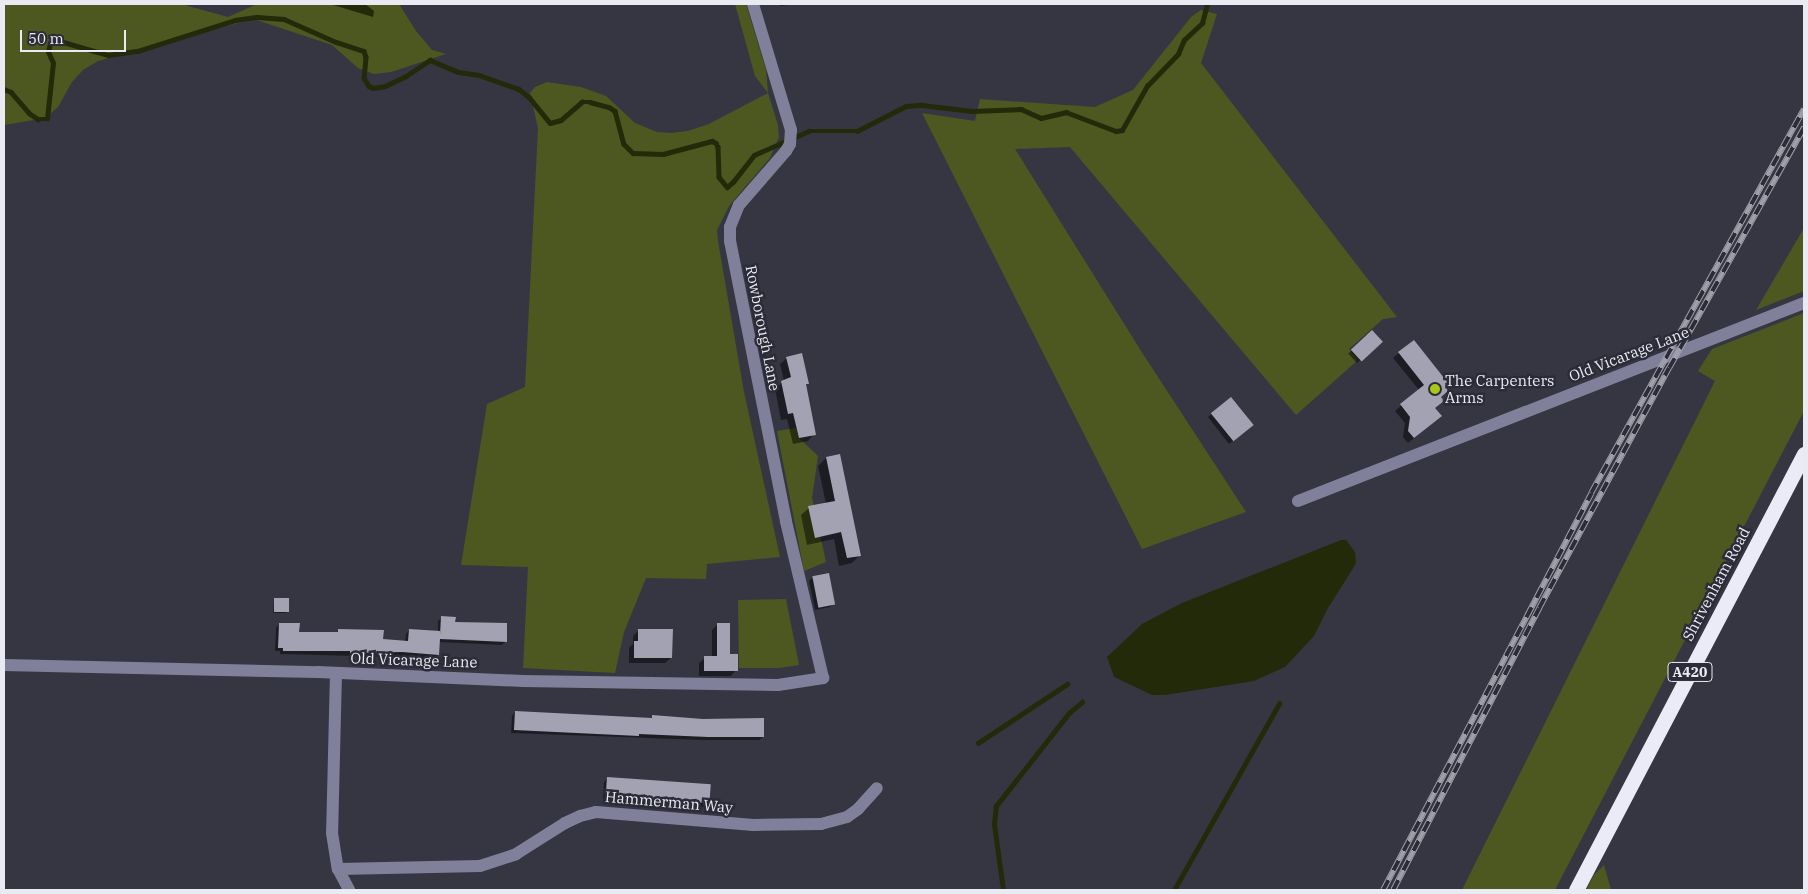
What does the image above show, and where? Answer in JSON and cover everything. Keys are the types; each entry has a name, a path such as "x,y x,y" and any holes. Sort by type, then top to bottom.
{"highway":[{"name":"Shrivenham Road","path":"1576,890 1804,454"}],"street":[{"name":"Rowborough Lane","path":"753,4 791,130 790,144 782,157 740,204 730,226 730,241 786,521 823,678"},
{"name":"Old Vicarage Lane","path":"1298,501 1804,304"},
{"name":"Old Vicarage Lane","path":"4,665 336,673 523,681 778,685 823,678"},
{"path":"336,673 332,833 338,869 349,890"},
{"name":"Hammerman Way","path":"338,869 480,866 516,854 565,823 580,816 596,812 753,825 821,824 847,817 858,809 877,788"}],"shaded area":[{"path":"4,4 181,4 228,17 257,4 399,4 416,31 432,50 446,54 391,72 374,74 358,68 332,45 253,19 98,61 83,70 72,82 58,107 45,118 4,125"},
{"path":"330,4 365,4 374,11 373,17"},
{"path":"735,4 746,4 766,70 768,93 755,76"},
{"path":"1201,10 1217,14 1201,63 1397,317 1383,319 1349,349 1358,360 1296,415 1070,147 1015,149 1143,354 1246,512 1142,549 922,113 975,121 980,99 1095,107 1133,90 1191,17"},
{"path":"547,82 581,87 606,96 635,123 657,132 671,133 688,131 709,124 768,93 778,125 779,137 770,158 729,206 717,230 744,392 780,557 707,564 706,579 646,578 624,632 615,673 523,668 528,567 461,565 487,404 525,387 538,128 530,93 535,87"},
{"path":"1804,228 1804,291 1756,310"},
{"path":"1804,313 1804,411 1555,890 1462,890 1715,381 1698,371 1712,349"},
{"path":"796,428 799,438 818,456 812,498 826,562 804,571 777,431"},
{"path":"1341,540 1346,540 1355,552 1356,563 1328,608 1314,636 1285,667 1254,681 1165,695 1152,695 1114,677 1107,657 1142,624 1182,603"},
{"path":"786,599 799,665 779,668 739,668 738,600"},
{"path":"1604,865 1611,890 1586,890 1594,875"}],"building":[{"path":"1372,330 1383,342 1362,361 1351,350"},
{"name":"The Carpenters Arms","path":"1414,340 1448,383 1445,386 1448,391 1441,397 1444,401 1435,408 1442,416 1414,438 1408,431 1410,417 1400,404 1424,385 1398,352"},
{"path":"802,353 809,384 806,384 816,435 799,438 793,413 788,414 781,381 791,377 786,357"},
{"path":"1231,397 1254,425 1233,441 1211,413"},
{"path":"840,454 861,556 847,558 841,532 815,538 808,506 835,501 826,457"},
{"path":"829,573 835,604 818,608 812,576"},
{"path":"274,598 289,598 289,612 274,612"},
{"path":"441,616 456,617 455,622 507,623 507,642 440,639 439,655 402,652 283,651 283,648 278,648 279,623 300,623 299,632 338,632 338,629 384,630 383,639 408,641 409,629 440,631 440,635"},
{"path":"717,623 730,623 730,654 738,654 738,671 704,671 704,656 717,656"},
{"path":"638,629 673,629 672,658 634,658 634,641 638,641"},
{"path":"515,711 652,718 652,715 703,719 764,718 764,737 639,734 639,736 514,730"},
{"path":"607,777 711,784 709,803 606,796"}],"waterway":[{"path":"4,89 11,92 29,113 38,119 47,119 53,63 48,52 50,43 60,41 108,55 138,51 235,20 257,17 284,19 336,42 364,51 366,57 364,78 369,86 373,88 385,86 406,76 430,60 458,72 479,75 519,89 529,97 550,123 561,120 582,102 609,107 615,111 624,144 633,153 663,154 712,141 718,147 719,177 727,187 754,155 809,131 857,131 906,106 922,105 972,111 1021,109 1041,118 1066,112 1116,131 1122,130 1147,86 1178,54 1184,40 1202,23 1207,4"},
{"path":"978,743 1067,684"},
{"path":"1003,890 994,824 996,806 1069,713 1082,702"},
{"path":"1174,890 1279,704"}],"railway":[{"path":"1383,890 1591,493 1804,109"},
{"path":"1393,890 1539,608 1669,368 1804,127"}],"place":[{"name":"The Carpenters Arms","path":"1435,389"}]}
